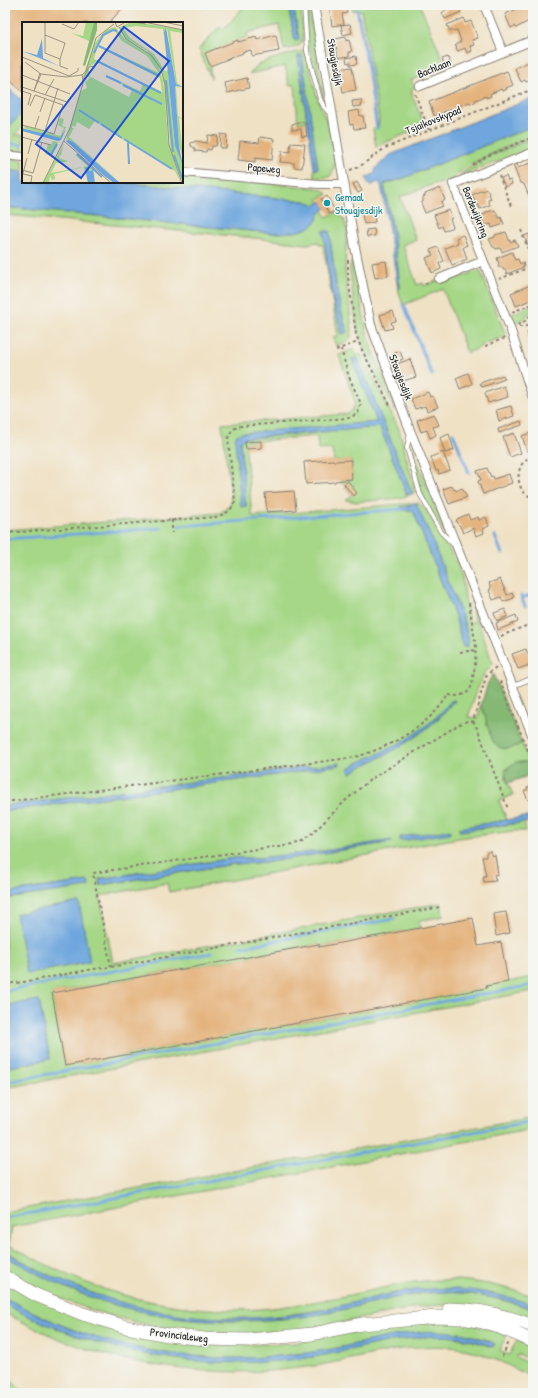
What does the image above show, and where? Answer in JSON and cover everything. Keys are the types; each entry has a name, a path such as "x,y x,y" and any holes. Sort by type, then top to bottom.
{"main road":[{"name":"Provincialeweg","path":"5,1277 36,1295 83,1314 126,1327 168,1335 205,1339 249,1340 312,1334 362,1324 424,1317 456,1318 492,1324 533,1341"},
{"name":"Provincialeweg","path":"362,1324 397,1313 453,1309 494,1314 533,1326"}],"street":[{"name":"Stougjesdijk","path":"314,5 360,276 371,325 410,431 533,737"},
{"path":"484,5 503,52"},
{"name":"Bachlaan","path":"420,86 533,40"},
{"name":"Bordewijkring","path":"533,153 453,184 511,331 533,398"},
{"path":"5,155 22,156"},
{"name":"Papeweg","path":"183,172 304,183 344,184"},
{"path":"439,279 483,261"}],"lane":[{"path":"304,5 307,51 320,99 324,107 333,117"},
{"path":"410,431 407,441 407,448 420,494 441,532 456,546"},
{"path":"512,686 533,678"}],"path":[{"name":"Bachlaan","path":"420,86 416,87 415,92 430,130"},
{"name":"Tsjaikovskypad","path":"342,171 358,168 383,149 533,89"},
{"path":"471,166 487,156 533,137"},
{"path":"495,167 511,206"},
{"path":"521,230 533,262"},
{"path":"492,282 533,266"},
{"path":"505,315 533,304"},
{"path":"485,346 511,331 525,321 533,312"},
{"path":"511,331 533,323"},
{"path":"336,350 358,342"},
{"path":"5,533 172,520 220,515 227,512 232,507 234,497 228,439 230,432 234,428 241,426 350,418 358,413 361,404 349,377 341,349"},
{"path":"533,457 526,460 518,475 522,491 527,496 533,497"},
{"path":"172,520 172,533"},
{"path":"5,802 337,760 364,755 392,743 414,729 440,707 448,695 461,696 468,692 472,684 476,650 469,602 472,586"},
{"path":"493,639 533,623"},
{"path":"460,652 476,650"},
{"path":"492,670 486,677 473,721 478,730 508,809"},
{"path":"111,967 93,873 299,843 311,835 371,779 458,725 467,720 473,721"},
{"path":"5,984 111,967 441,907"}],"green space":[{"path":"245,5 288,5 295,41 299,40 293,5 301,5 303,38 301,44 299,46 284,50 279,25 247,33 248,37 238,40 210,66 211,79 199,49 218,28 225,28"},
{"path":"306,5 308,5 324,100 308,44"},
{"path":"352,5 420,5 446,67 411,80 414,86 412,95 425,126 376,147 373,129 378,127 379,120 365,31 361,10 353,11"},
{"path":"305,50 317,97 329,127 335,163 333,172 329,177 314,178 314,169 318,169 298,56 307,121 298,123 295,85 289,85 285,66 249,74 257,66 263,63 275,58"},
{"path":"22,113 22,127 15,135 22,135 22,152 5,150 5,121 10,125"},
{"path":"533,126 533,136 492,153 473,163 454,176 455,179 439,184 437,183 400,197 416,240 404,244 403,246 417,285 423,283 424,286 441,279 443,283 480,270 506,336 481,345 481,347 467,353 443,289 403,305 398,289 400,288 393,231 384,185"},
{"path":"533,138 533,148 460,176 459,175 486,157"},
{"path":"5,158 22,160 22,172 5,170"},
{"path":"183,175 316,188 323,190 328,194 318,199 320,203 316,205 305,201 128,183 183,183"},
{"path":"5,207 272,233 296,232 315,223 320,212 323,210 327,217 336,212 344,219 347,231 345,269 352,330 351,337 346,342 336,346 333,337 338,336 323,245 319,245 318,242 307,244 5,215","holes":["324,231 329,231 338,299 347,332 342,334 335,309"]},
{"path":"352,261 368,337 396,410 371,366 360,338 355,314 350,272 350,265"},
{"path":"533,305 533,309 524,319 515,323 511,314"},
{"path":"354,349 357,355 361,354 399,429 414,486 414,493 401,498 356,502 346,500 352,495 340,480 352,479 351,461 334,461 332,449 318,450 317,436 245,442 252,516 416,503 419,503 425,509 456,561 462,577 469,623 474,622 471,602 493,664 488,669 481,681 468,717 478,718 481,705 487,719 511,748 522,743 530,763 517,763 506,769 506,779 513,795 499,801 507,820 460,828 460,831 525,822 525,831 459,838 169,892 167,883 100,896 113,963 441,903 443,916 418,921 420,928 319,947 319,944 52,993 65,1066 486,988 486,986 533,977 533,991 5,1088 5,1068 50,1059 39,1000 5,1006 5,899 89,886 88,881 5,893 5,811 298,772 339,763 5,806 5,530 220,513 230,505 231,493 222,424 348,414 353,409 355,402 339,355","holes":["352,359 412,493 407,495 380,427 242,439 240,441 246,506 237,435 378,422","415,505 430,535 463,619 468,639 463,646 456,619 414,513 411,510 402,510 401,507","451,701 455,701 430,726 410,740 351,772 349,768 412,736 444,709","391,841 269,862 234,864 100,885 99,879 234,858 259,858"]},
{"path":"411,445 445,532 444,533 423,496 409,446"},
{"path":"493,674 522,743 511,748 502,748 496,745 489,732 481,705 488,683"},
{"path":"516,762 530,763 533,774 508,783 505,772"},
{"path":"533,1117 533,1129 12,1227 9,1245 86,1283 133,1298 175,1306 218,1310 281,1307 404,1284 444,1280 478,1282 533,1296 533,1305 500,1296 465,1290 431,1289 396,1293 334,1307 268,1317 222,1318 181,1315 160,1312 97,1296 58,1280 5,1251 5,1212"},
{"path":"5,1256 63,1286 100,1300 130,1309 189,1319 249,1321 309,1316 381,1300 438,1292 478,1295 533,1309 533,1323 462,1306 439,1305 301,1329 224,1333 186,1330 148,1325 111,1316 75,1304 39,1289 5,1270"},
{"path":"5,1284 162,1340 190,1344 224,1346 294,1343 399,1324 461,1321 507,1335 499,1350 509,1355 517,1340 533,1348 533,1361 518,1354 516,1357 533,1366 533,1378 508,1365 481,1354 464,1349 433,1346 402,1349 324,1364 269,1371 211,1371 154,1365 97,1352 43,1332 5,1313 5,1304 77,1336 113,1347 150,1355 188,1360 266,1362 305,1358 382,1342 421,1336 460,1338 492,1347 495,1345 488,1340 473,1336 436,1332 400,1335 302,1354 250,1358 225,1358 166,1353 127,1346 89,1336 62,1326 5,1298"},
{"path":"5,1374 24,1393 8,1393 5,1390"}],"water":[{"path":"288,5 293,5 299,40 295,41"},
{"path":"302,55 318,169 314,169 298,56"},
{"path":"5,85 22,100 22,113 10,126 5,121"},
{"path":"533,98 533,126 404,178 384,184 393,231 400,285 400,288 398,289 381,185 378,182 370,186 366,178 374,174 376,168 390,155"},
{"path":"5,170 22,172 22,183 128,183 305,201 316,205 322,201 326,208 319,214 315,223 311,227 294,232 272,233 5,207"},
{"path":"323,231 329,231 338,295 347,332 342,334 333,300"},
{"path":"357,357 412,493 407,495 380,427 245,438 240,441 246,506 241,507 235,439 237,435 241,433 377,422 352,359"},
{"path":"412,503 416,503 463,619 468,636 468,646 463,647 456,619 414,513 411,510 402,510 401,507 410,506"},
{"path":"455,700 432,724 406,743 351,773 348,769 412,736 437,716 451,701"},
{"path":"340,763 340,765 298,772 5,811 5,806"},
{"path":"524,817 533,817 533,823 525,822 460,831 459,828"},
{"path":"450,830 450,833 400,841 400,837"},
{"path":"391,840 392,842 269,862 234,864 100,885 99,879 234,858 259,858 330,850"},
{"path":"88,881 89,887 5,899 5,893"},
{"path":"79,902 90,962 27,974 16,914"},
{"path":"39,1000 50,1059 5,1068 5,1006"},
{"path":"5,1251 41,1271 78,1288 116,1301 154,1310 194,1316 234,1318 275,1317 316,1311 396,1293 431,1289 465,1290 499,1295 533,1305 533,1309 481,1295 440,1292 411,1295 307,1316 248,1321 188,1318 129,1309 72,1290 5,1256"},
{"path":"5,1298 54,1322 89,1335 127,1346 186,1356 238,1358 289,1355 327,1350 404,1334 444,1331 487,1340 495,1344 493,1347 458,1337 419,1337 325,1355 267,1362 189,1360 151,1355 113,1347 76,1336 5,1304"}],"building":[{"path":"5,5 125,5 110,22 22,22 22,91 5,76"},
{"path":"329,5 345,5 347,13 342,14 344,24 332,26"},
{"path":"446,5 465,5 459,8 461,12 445,19 442,13 448,8"},
{"path":"527,5 533,5 533,19 516,28 515,26 511,28 505,14"},
{"path":"464,18 465,23 471,21 478,38 472,40 474,45 470,46 472,51 467,53 465,48 458,51 456,48 457,47 455,46 461,41 457,30 450,31 447,25"},
{"path":"350,24 352,33 343,35 341,25"},
{"path":"276,35 279,51 252,56 251,50 242,52 243,53 210,66 205,53 238,40 238,42 256,37 257,40"},
{"path":"346,37 346,41 349,40 352,52 349,52 349,56 338,58 335,39"},
{"path":"356,56 357,64 350,65 350,62 347,63 346,58"},
{"path":"448,57 451,64 445,66 442,59"},
{"path":"533,60 533,77 526,82 525,80 521,82 515,68"},
{"path":"352,67 356,90 343,92 339,69"},
{"path":"507,71 513,85 506,88 507,89 502,91 501,89 490,94 491,96 486,98 486,96 475,100 475,102 471,104 470,102 459,106 460,108 455,110 454,108 443,112 444,114 439,116 439,114 434,116 429,102"},
{"path":"247,78 249,88 227,93 225,83"},
{"path":"361,100 362,106 353,107 352,101"},
{"path":"359,110 360,116 363,116 365,128 354,129 353,124 350,125 348,112"},
{"path":"305,122 307,136 302,137 301,129 292,130 292,124"},
{"path":"221,134 227,135 226,148 220,148"},
{"path":"208,135 218,136 216,146 212,146 211,150 207,149 206,152 195,151 195,148 191,146 191,143 196,141 207,143"},
{"path":"260,137 274,139 272,160 255,158 255,162 238,160 240,141 259,143"},
{"path":"291,143 305,144 302,168 294,167 294,163 280,162 282,151 290,152"},
{"path":"530,163 533,171 533,206 524,184 520,183 513,165 517,164 518,168"},
{"path":"506,176 508,181 511,180 512,184 505,187 501,178"},
{"path":"357,182 362,191 358,193 353,184"},
{"path":"440,188 445,200 441,202 443,206 425,213 421,203 423,202 423,197 425,194"},
{"path":"487,189 491,199 488,200 490,205 480,209 478,204 476,205 472,195"},
{"name":"Gemaal Stougjesdijk","path":"327,196 335,211 329,214 321,199"},
{"path":"373,209 375,222 364,224 361,211"},
{"path":"449,210 453,227 444,231 442,226 439,228 434,215"},
{"path":"495,210 499,218 501,217 504,224 492,228 491,224 484,226 480,216 486,212"},
{"path":"374,229 375,236 367,237 366,230"},
{"path":"506,232 510,242 515,240 518,246 502,252 500,248 496,249 493,247 489,239 495,237 495,235"},
{"path":"529,234 533,243 528,245 524,236"},
{"path":"463,235 467,245 463,247 467,259 452,265 445,248 458,243 456,238"},
{"path":"438,247 444,261 439,263 441,269 432,273 426,258 433,255 430,250"},
{"path":"512,252 515,260 518,259 520,264 523,262 524,267 507,274 505,269 503,270 503,267 498,267 499,264 497,258"},
{"path":"386,261 388,276 375,278 372,263"},
{"path":"533,284 533,299 516,306 511,293"},
{"path":"393,311 396,321 391,322 393,328 385,330 380,315"},
{"path":"533,329 533,344 532,345 527,332"},
{"path":"400,351 403,359 398,361 395,353"},
{"path":"410,359 416,377 403,381 397,364"},
{"path":"468,373 472,384 460,389 456,378"},
{"path":"503,375 505,379 482,387 480,383"},
{"path":"504,386 508,397 488,403 485,393"},
{"path":"428,392 430,397 433,396 438,407 427,411 425,406 415,409 411,399"},
{"path":"511,406 514,416 499,421 496,410"},
{"path":"434,414 439,425 433,427 436,435 430,438 427,430 421,432 417,420"},
{"path":"521,421 522,425 499,433 498,429"},
{"path":"533,432 533,449 527,451 522,436"},
{"path":"514,433 521,453 510,457 503,437"},
{"path":"449,434 454,450 445,453 440,438"},
{"path":"261,441 261,448 246,449 245,442"},
{"path":"443,452 450,470 439,474 438,470 436,471 431,457"},
{"path":"351,460 352,479 306,484 304,462"},
{"path":"487,468 491,477 493,476 494,479 509,474 512,483 483,494 478,481 481,480 477,471"},
{"path":"348,481 357,493 353,496 344,484"},
{"path":"452,486 456,491 462,488 467,497 449,504 443,489"},
{"path":"294,491 296,510 267,512 265,493"},
{"path":"468,514 470,520 478,517 479,520 486,517 489,526 483,529 484,533 476,536 473,528 463,533 460,526 456,522 457,519"},
{"path":"500,579 507,595 512,593 514,598 503,602 501,597 493,600 489,590 491,589 489,583"},
{"path":"505,609 508,616 497,621 494,613"},
{"path":"516,615 518,622 498,630 496,623"},
{"path":"526,649 532,664 518,669 512,654"},
{"path":"533,785 533,804 531,799 528,800 524,791"},
{"path":"490,851 492,856 495,855 498,874 494,875 496,881 484,882 483,876 486,876 482,857 486,857 486,853"},
{"path":"506,912 510,933 496,936 493,914"},
{"path":"473,918 478,946 501,942 508,982 486,986 487,988 65,1066 52,993 319,944 319,947"}],"waterway":[{"path":"357,9 368,67 377,128"},
{"path":"5,143 22,145"},
{"path":"404,305 432,375"},
{"path":"453,433 469,473"},
{"path":"179,526 404,509"},
{"path":"5,539 162,528"},
{"path":"495,536 502,554"},
{"path":"522,598 533,594"},
{"path":"521,596 525,606"},
{"path":"241,947 394,919"},
{"path":"5,991 211,953"},
{"path":"5,1082 533,985"},
{"path":"5,1218 533,1121"}],"place":[{"name":"Gemaal Stougjesdijk","path":"327,203"}]}
